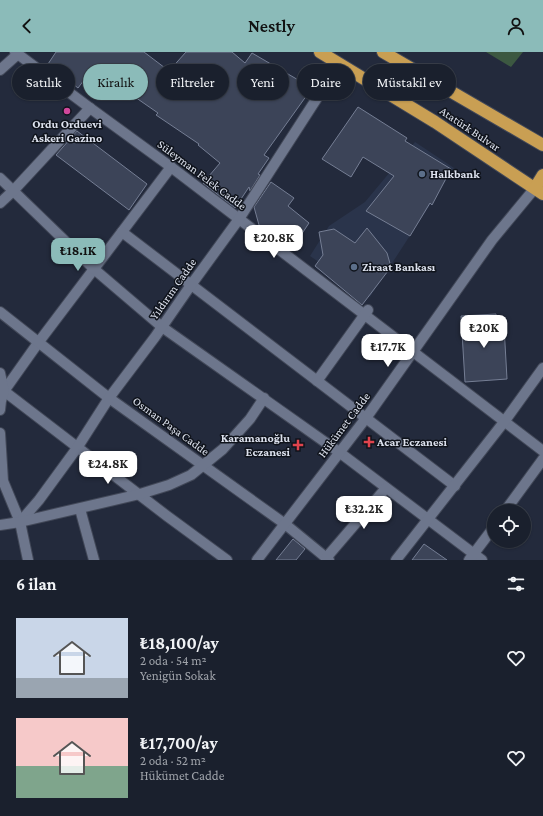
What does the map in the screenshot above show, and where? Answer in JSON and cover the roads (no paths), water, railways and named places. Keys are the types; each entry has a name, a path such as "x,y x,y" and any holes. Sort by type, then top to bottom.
{"highway":[{"name":"Atatürk Bulvar","path":"320,52 339,64"},
{"name":"Atatürk Bulvar","path":"383,52 543,145"},
{"name":"Atatürk Bulvar","path":"355,74 435,122 539,191"},
{"path":"539,191 543,175"}],"street":[{"path":"0,70 16,53"},
{"name":"Süleyman Felek Cadde","path":"16,53 367,312 413,353 543,451"},
{"name":"Yıldırım Cadde","path":"20,522 77,448 109,398 239,219 316,100"},
{"path":"0,202 13,191 90,108"},
{"path":"0,410 4,391 38,343 171,167"},
{"path":"0,178 94,269 162,327 339,452 475,558 487,538"},
{"name":"Hükümet Cadde","path":"257,560 366,418 492,240 539,191"},
{"path":"122,232 455,486"},
{"name":"Osman Paşa Cadde","path":"0,312 109,398 285,524 327,559"},
{"path":"317,381 367,312"},
{"path":"396,560 504,422 543,368"},
{"path":"0,373 4,391 77,448 140,494 166,516 227,560"},
{"path":"0,525 80,509 140,494 169,485 191,475 223,448 250,419 264,398"},
{"path":"0,433 3,481 20,522 28,560"},
{"path":"510,504 543,459"},
{"path":"327,559 386,488"},
{"path":"80,509 94,560"}],"place":[{"name":"Ordu Orduevi Askeri Gazino","path":"67,111"},
{"name":"Halkbank","path":"422,174"},
{"name":"Ziraat Bankası","path":"354,267"},
{"name":"Acar Eczanesi","path":"369,442"},
{"name":"Karamanoğlu Eczanesi","path":"298,445"}]}
